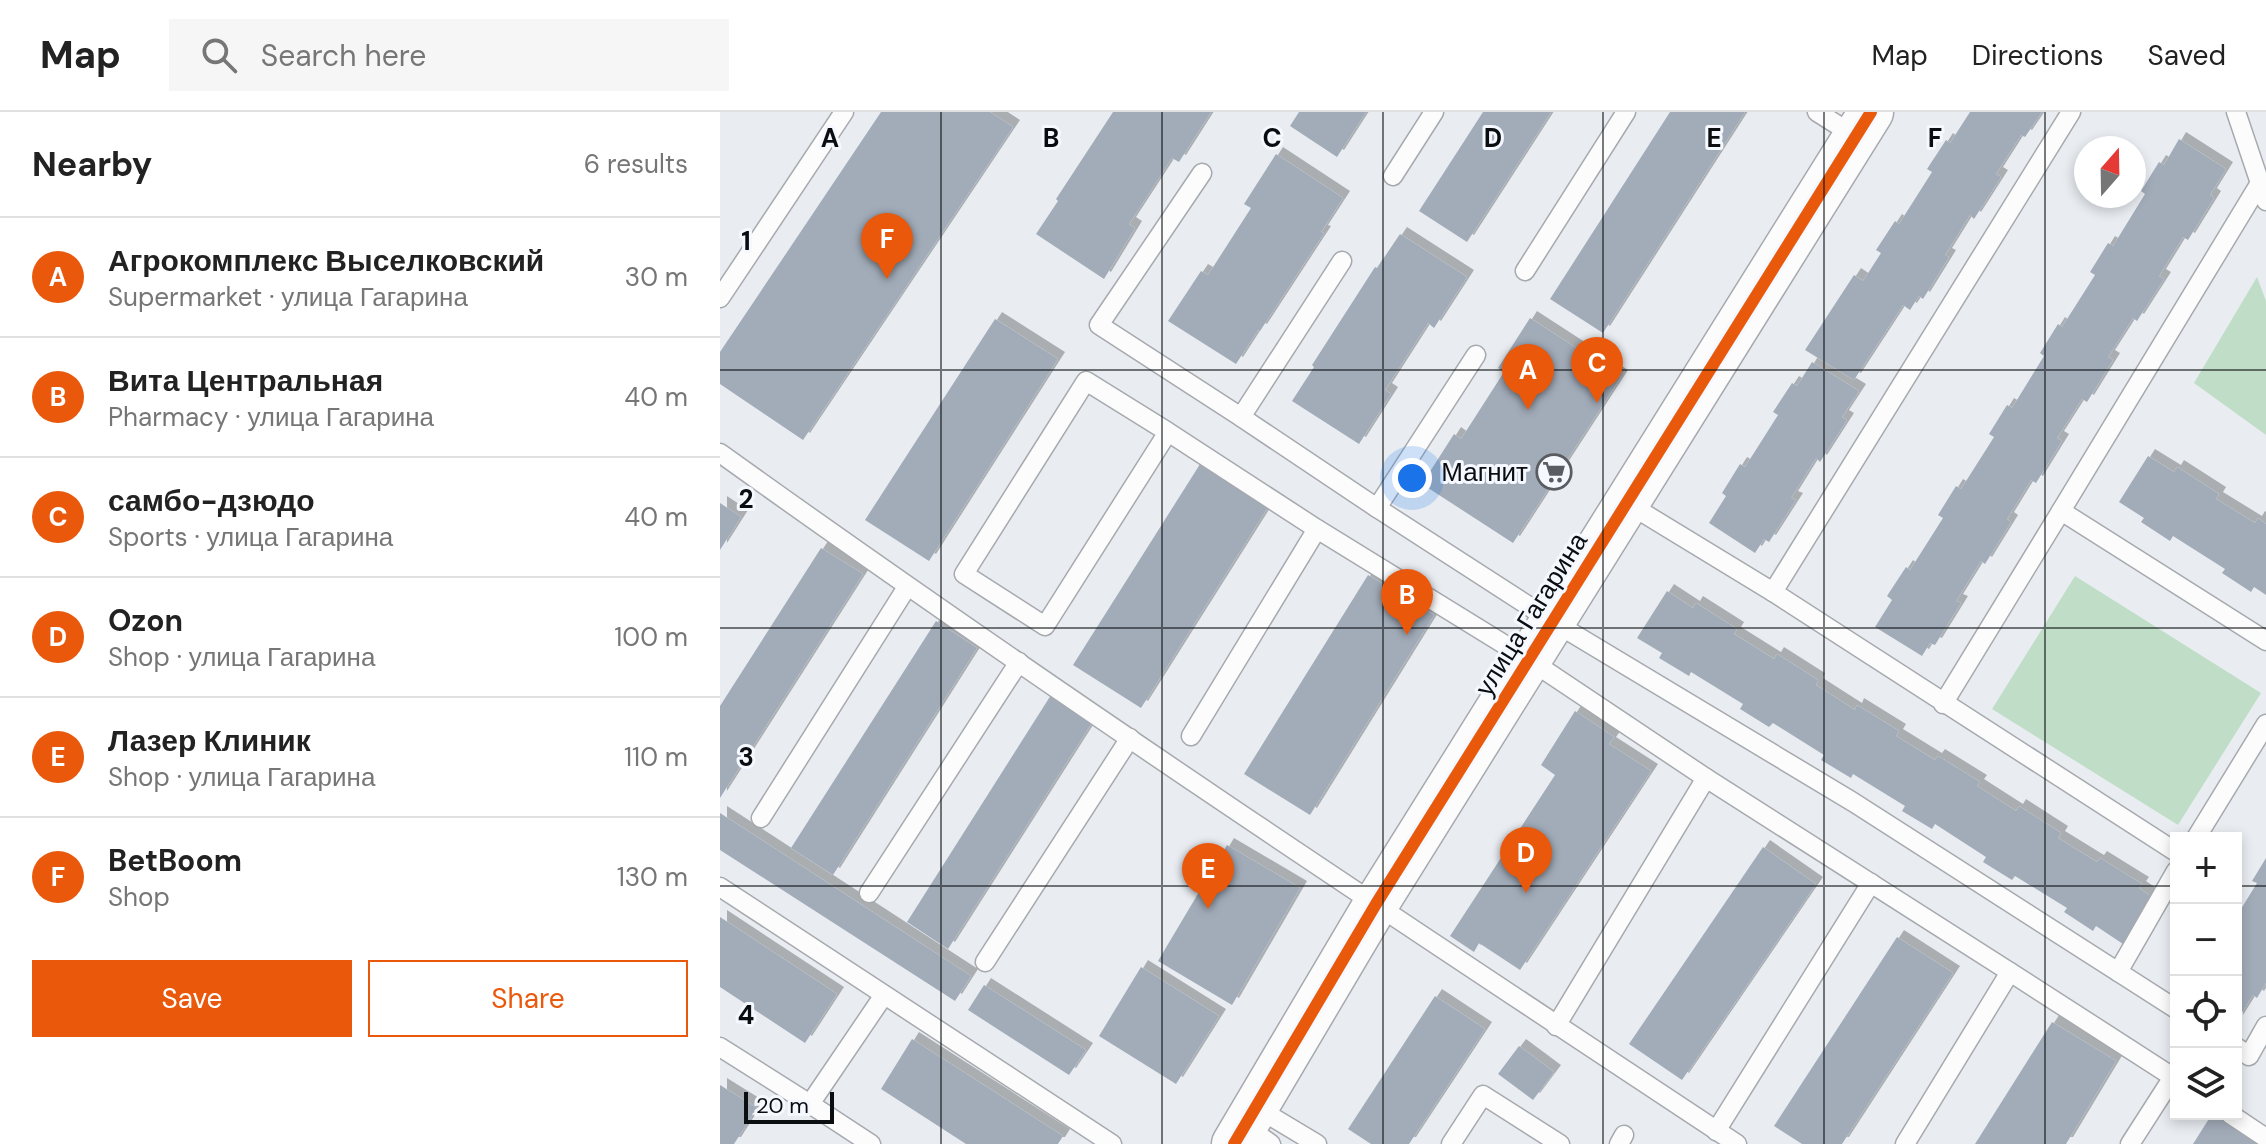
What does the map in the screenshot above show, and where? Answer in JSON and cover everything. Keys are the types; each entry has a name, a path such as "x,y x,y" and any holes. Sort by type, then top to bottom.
{"street":[{"name":"улица Гагарина","path":"1252,1130 1376,904 1863,124"}],"lane":[{"path":"720,298 844,112"},
{"path":"1393,176 1434,112"},
{"path":"1525,271 1626,112"},
{"path":"1817,112 1863,124"},
{"path":"1773,592 2071,112"},
{"path":"1943,704 2263,192 2236,112"},
{"path":"1202,173 1099,325 1552,621 1853,802 2170,1005"},
{"path":"1241,417 1342,261"},
{"path":"1377,508 1476,355"},
{"path":"1168,432 1045,626 964,574 1086,381 1168,432 1317,529 1528,659 1706,778 2170,1075"},
{"path":"720,453 907,587 1556,1026 1737,1144"},
{"path":"1627,503 1773,592 2170,848"},
{"path":"2061,511 2266,641"},
{"path":"1191,736 1317,529"},
{"path":"761,818 907,587"},
{"path":"869,893 1019,662"},
{"path":"2200,832 2266,724"},
{"path":"985,962 1130,738"},
{"path":"1556,1026 1706,778"},
{"path":"2118,972 2170,881"},
{"path":"1716,1131 1871,883"},
{"path":"720,887 1112,1144"},
{"path":"1905,1144 2010,972"},
{"path":"810,1104 884,995"},
{"path":"2237,1048 2249,1056 2266,1026"},
{"path":"720,1047 871,1144"},
{"path":"2130,1144 2170,1084"},
{"path":"1451,1144 1483,1095 1560,1144"},
{"path":"2239,1120 2266,1138"},
{"path":"1252,1130 1317,1144"}],"green space":[{"path":"2257,277 2266,301 2266,435 2194,383"},
{"path":"2075,576 2261,693 2178,825 1992,709"}],"building":[{"path":"881,112 990,112 1013,127 803,440 720,384 720,352"},
{"path":"1113,112 1211,112 1179,162 1172,158 1129,224 1135,228 1104,279 1036,234"},
{"path":"1299,112 1366,112 1337,157 1290,126"},
{"path":"1483,112 1551,112 1467,242 1419,211"},
{"path":"1670,112 1745,112 1603,333 1550,299"},
{"path":"1970,112 2042,112 2025,137 2021,135 1996,174 2001,177 1974,219 1970,215 1923,299 1919,296 1910,310 1903,305 1854,380 1805,350 1854,275 1863,281 1881,253 1876,250 1895,221 1899,224 1932,172 1927,169 1946,140 1950,143"},
{"path":"2179,139 2226,169 2210,195 2214,198 2188,240 2183,237 2159,276 2164,279 2137,321 2133,318 2108,357 2113,360 2087,402 2082,399 2057,438 2062,441 2036,483 2031,480 2007,519 2011,522 1985,564 1981,561 1956,601 1961,603 1935,645 1930,643 1922,656 1875,627 1892,600 1887,596 1906,567 1910,570 1943,518 1938,515 1956,486 1961,489 1994,437 1989,434 2007,405 2012,408 2044,356 2040,353 2058,324 2062,327 2095,275 2090,272 2108,243 2113,246 2136,208 2146,208 2146,183 2159,162 2164,165"},
{"path":"1276,154 1343,198 1321,232 1324,233 1236,364 1168,321 1201,271 1208,275 1251,208 1244,204"},
{"path":"1400,234 1467,277 1434,328 1428,323 1385,390 1391,394 1359,444 1292,401 1375,267"},
{"path":"1530,318 1621,377 1513,543 1422,484 1454,434 1461,439 1504,372 1498,368"},
{"path":"995,319 1058,359 929,561 865,520"},
{"path":"1812,362 1859,391 1842,417 1847,420 1820,462 1816,458 1791,498 1796,500 1769,542 1764,539 1755,553 1709,523 1726,496 1722,493 1740,464 1745,467 1778,415 1773,412 1792,383 1797,386"},
{"path":"2148,456 2174,472 2177,467 2219,494 2216,499 2255,523 2258,518 2266,524 2266,595 2254,587 2251,592 2222,573 2225,569 2173,536 2170,541 2141,522 2144,518 2119,502"},
{"path":"1202,461 1270,504 1141,708 1073,665"},
{"path":"720,503 741,517 720,550"},
{"path":"821,548 863,574 720,798 720,706"},
{"path":"1368,575 1434,615 1310,815 1244,774"},
{"path":"1667,591 1693,608 1696,603 1737,629 1734,634 1774,659 1777,654 1818,680 1816,685 1855,710 1857,705 1899,731 1896,736 1935,760 1938,756 1980,782 1977,786 2016,811 2019,806 2061,833 2058,838 2097,862 2100,858 2142,884 2139,888 2152,897 2123,944 2096,926 2093,931 2064,912 2067,908 2015,876 2012,880 1983,862 1986,857 1935,824 1932,829 1902,811 1905,806 1853,774 1851,778 1821,760 1824,755 1773,723 1769,727 1740,709 1743,704 1691,672 1689,676 1659,658 1662,653 1637,638"},
{"path":"936,621 977,648 833,875 791,848"},
{"path":"1051,695 1093,721 948,949 907,922"},
{"path":"1575,711 1614,737 1609,744 1651,771 1520,970 1479,943 1474,952 1450,936 1555,775 1541,765"},
{"path":"720,813 971,976 955,1001 720,850"},
{"path":"1227,845 1300,888 1232,1005 1158,961"},
{"path":"1763,847 1816,884 1682,1080 1629,1044"},
{"path":"2266,858 2266,983 2257,998 2253,995 2242,1012 2242,907 2257,883 2252,881"},
{"path":"720,917 837,994 805,1043 720,987"},
{"path":"1897,937 1953,973 1842,1144 1802,1144 1774,1126"},
{"path":"1141,967 1219,1016 1176,1084 1099,1036"},
{"path":"984,985 1086,1050 1069,1075 968,1010"},
{"path":"1435,996 1485,1029 1409,1144 1371,1144 1348,1129"},
{"path":"2052,1022 2116,1061 2066,1144 1975,1144"},
{"path":"912,1039 1063,1136 1058,1144 966,1144 881,1089"},
{"path":"1519,1046 1554,1072 1533,1100 1498,1074"},
{"path":"720,1085 757,1108 734,1144 720,1144"},
{"path":"2208,1120 2232,1120 2266,1144 2193,1144"}],"cycle path":[{"path":"1234,1144 1376,904 1871,112"}],"place":[{"name":"BetBoom","path":"887,279"},
{"name":"самбо-дзюдо","path":"1597,403"},
{"name":"Агрокомплекс Выселковский","path":"1528,410"},
{"name":"Магнит","path":"1554,472"},
{"name":"Вита Центральная","path":"1407,635"},
{"name":"Ozon","path":"1526,893"},
{"name":"Лазер Клиник","path":"1208,909"}]}
